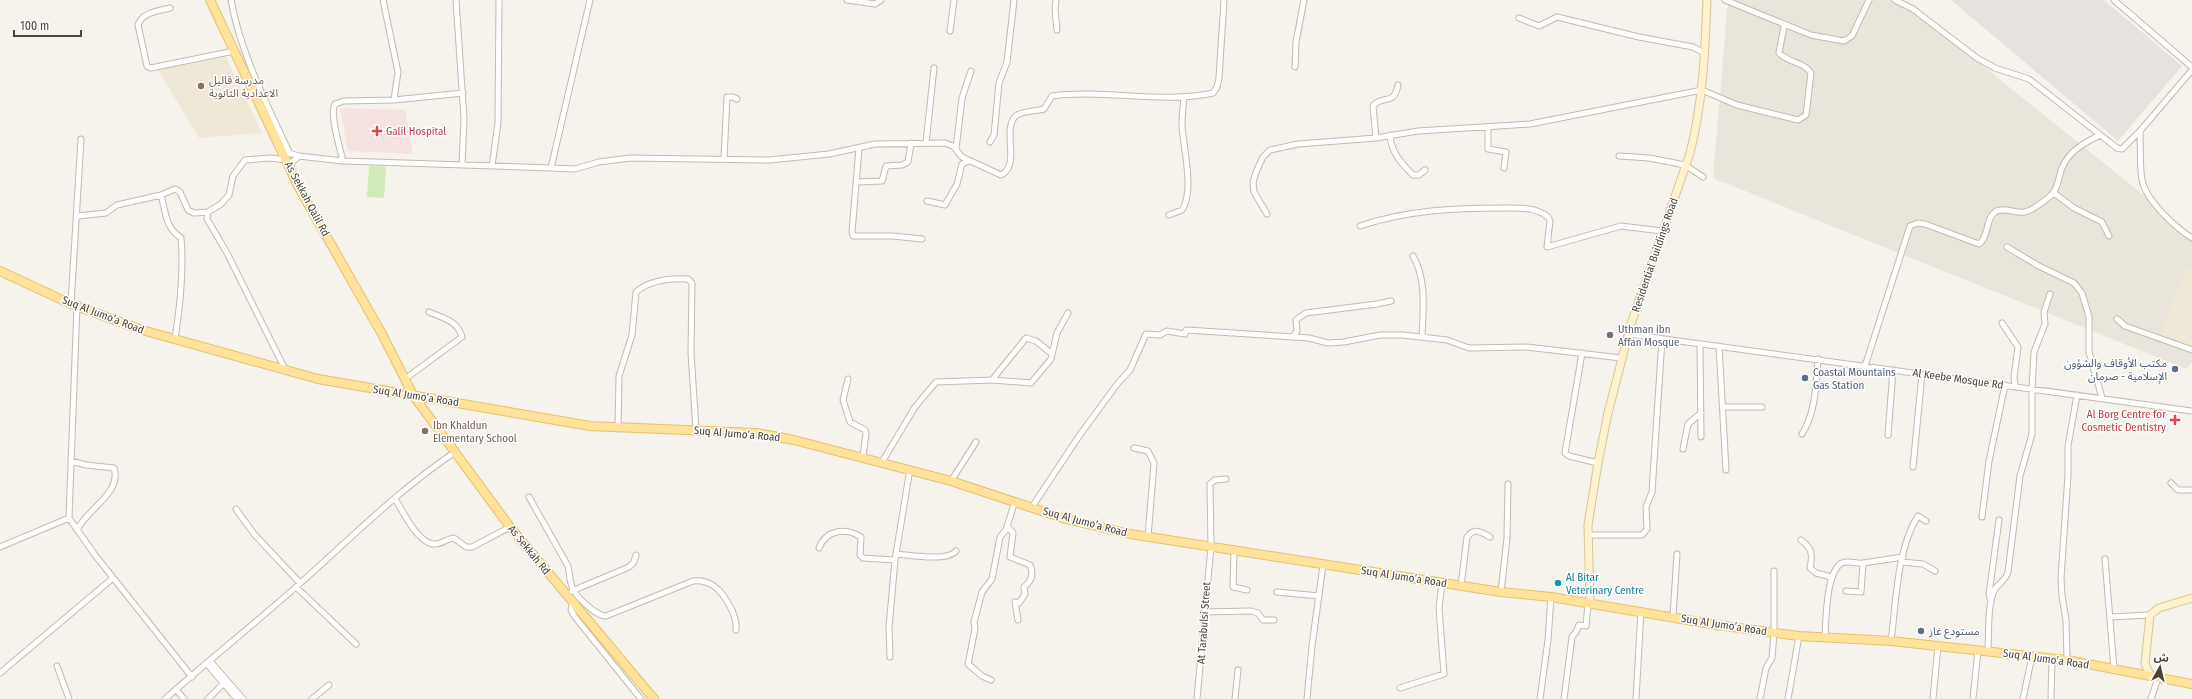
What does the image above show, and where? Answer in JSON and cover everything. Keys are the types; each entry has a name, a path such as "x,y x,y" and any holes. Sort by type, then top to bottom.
{"main road":[{"name":"As Sekkah Qalil Rd","path":"210,0 286,155 291,171 382,334 413,394"},
{"name":"Residential Buildings Road","path":"1589,604 1588,535 1590,505 1598,463 1621,358 1628,334 1695,133 1702,90 1707,0"},
{"name":"Suq Al Jumo’a Road","path":"0,271 74,305 142,330 286,372 354,386 413,394 590,426 618,429 696,430 757,434 794,440 863,456 910,469 1015,501 1066,519 1148,537 1501,592 1551,597 1673,616 1717,625 1799,636 1825,636 1891,641 2052,658 2192,684"},
{"name":"As Sekkah Rd","path":"413,394 510,527 570,592 573,602 654,699"},
{"path":"2135,674 2145,664 2150,615 2159,608 2192,598"},
{"path":"2145,664 2155,677"}],"street":[{"path":"231,0 243,51 286,155"},
{"path":"383,0 398,72 394,100"},
{"path":"456,0 464,119 462,165"},
{"path":"492,166 498,123 499,0"},
{"path":"551,168 590,0"},
{"path":"847,0 875,4 881,0"},
{"path":"950,31 954,0"},
{"path":"990,142 994,135 999,83 1007,62 1014,0"},
{"path":"1056,0 1055,10 1057,30"},
{"path":"78,216 106,213 117,205 161,195 175,189 180,192 188,210 194,213 208,212 221,204 230,195 232,176 245,160 286,155 343,161 551,168 561,170 575,169 599,162 630,158 724,158 769,160 829,154 875,144 945,143 956,149 962,157 974,161 996,174 1004,173 1010,159 1010,134 1013,120 1016,116 1024,113 1044,109 1052,96 1100,94 1184,96 1213,93 1217,87 1224,0"},
{"path":"1295,67 1296,42 1304,0"},
{"path":"1725,0 1784,26 1826,39 1844,41 1852,36 1869,0"},
{"path":"1895,0 1913,9 1982,61 1995,68 2029,78 2100,135 2118,148 2122,149 2140,131 2192,68 2114,0"},
{"path":"170,8 148,14 139,21 138,25 146,66 151,68 234,51"},
{"path":"1520,18 1539,26 1557,18 1639,37 1693,47 1704,53"},
{"path":"1267,214 1254,192 1253,183 1263,157 1270,150 1319,140 1376,138 1418,131 1488,128 1530,124 1702,90 1737,105 1798,120 1804,118 1811,73 1801,63 1783,57 1779,53 1784,26"},
{"path":"926,143 934,68"},
{"path":"956,149 961,104 971,71"},
{"path":"1376,138 1373,106 1376,103 1392,98 1396,95 1398,85"},
{"path":"343,161 333,116 333,108 335,104 344,101 394,100 463,93"},
{"path":"1169,215 1182,210 1187,193 1187,170 1182,124 1184,96"},
{"path":"724,158 727,97 737,99"},
{"path":"1488,128 1488,149 1506,152 1504,168"},
{"path":"2140,131 2143,184 2154,201 2177,229 2192,238"},
{"path":"1390,135 1391,144 1397,158 1407,169 1413,175 1419,175 1425,170"},
{"path":"1865,366 1910,226 1918,223 1925,224 1979,244 1984,239 1991,217 1995,212 2001,210 2025,212 2054,193 2062,168 2070,155 2081,145 2100,135"},
{"path":"81,139 74,305 69,518 113,578 192,677"},
{"path":"857,182 882,181 886,166 902,165 908,162 911,143"},
{"path":"859,148 852,232 853,236 893,236 922,239"},
{"path":"291,171 292,162 299,156"},
{"path":"1619,156 1649,158 1685,165 1703,177"},
{"path":"927,201 945,205 957,184 962,164 969,160"},
{"path":"2054,193 2074,208 2102,222 2107,228 2109,236"},
{"path":"161,195 168,225 172,232 181,238 182,246 178,320 175,339"},
{"path":"1360,226 1380,219 1430,210 1486,206 1522,207 1548,217 1550,221 1547,247 1621,226 1662,231"},
{"path":"208,212 207,219 227,253 286,372"},
{"path":"2007,247 2037,265 2074,283 2082,293 2089,317 2089,352 2102,398"},
{"path":"1413,256 1421,273 1423,291 1422,337"},
{"path":"618,429 618,376 632,335 636,292 644,286 673,278 690,279 692,283 691,353 696,430"},
{"path":"1988,651 1991,602 1994,590 2006,577 2008,572 2020,476 2032,434 2034,352 2045,324 2044,312 2050,294"},
{"path":"1293,338 1297,331 1296,320 1306,313 1377,304 1391,300"},
{"path":"405,379 462,337 460,328 453,322 429,312"},
{"path":"882,462 915,407 936,382 992,380 1031,383 1048,365 1057,333 1068,313"},
{"path":"2117,319 2125,326 2192,350"},
{"path":"2002,323 2018,347 2014,377 2015,387"},
{"path":"1032,508 1088,423 1118,383 1130,370 1146,334 1160,335 1167,331 1185,334 1186,330 1314,339 1328,343 1387,335 1447,340 1469,348 1527,347 1582,352 1621,358"},
{"name":"Al Keebe Mosque Rd","path":"1628,334 2192,411"},
{"path":"992,380 1026,338 1036,341 1052,354"},
{"path":"1588,535 1642,535 1647,528 1646,507 1652,492 1662,339"},
{"path":"1700,344 1701,437"},
{"path":"1719,346 1726,470"},
{"path":"1582,352 1565,452 1569,456 1598,463"},
{"path":"1802,434 1808,421 1815,396 1818,359"},
{"path":"1888,435 1893,370"},
{"path":"1913,467 1922,374"},
{"path":"848,379 844,400 850,422 865,430 866,434 863,456"},
{"path":"1982,517 1989,461 2005,385"},
{"path":"2067,660 2066,620 2061,578 2068,475 2068,446 2077,395"},
{"path":"1723,408 1762,407"},
{"path":"1683,448 1688,424 1701,413"},
{"path":"951,481 976,442"},
{"path":"1134,448 1148,451 1154,459 1148,537"},
{"path":"165,699 298,585 425,472 455,452"},
{"path":"71,461 86,465 109,466 114,468 115,471 113,488 85,517 77,530"},
{"path":"890,657 890,627 896,557 910,469"},
{"name":"At Tarabulsi Street","path":"1197,699 1203,651 1204,612 1210,547 1210,484 1216,480 1226,480"},
{"path":"2171,483 2178,490 2192,490"},
{"path":"1501,592 1508,538 1508,484"},
{"path":"529,498 568,566 570,592 600,615 606,616 693,581 700,580 714,586 725,599 735,619 736,630"},
{"path":"395,499 415,532 424,541 431,544 454,538 466,547 472,547 510,527"},
{"path":"991,680 982,676 968,664 974,637 974,622 982,592 992,579 1000,537 1005,533 1015,501"},
{"path":"236,509 254,534 298,585 356,644"},
{"path":"1891,641 1903,560 1913,524 1918,516 1926,520"},
{"path":"0,547 69,518"},
{"path":"1991,602 1989,594 1999,520"},
{"path":"1007,526 1013,533 1010,557 1030,565 1033,572 1030,583 1024,587 1025,594 1019,603 1015,602 1018,620"},
{"path":"1461,586 1467,537 1472,531 1476,530 1490,537"},
{"path":"819,548 823,539 830,533 851,533 861,538 860,555 863,558 943,556 954,554 956,551"},
{"path":"1801,540 1809,546 1812,552 1810,568 1816,573 1831,577"},
{"path":"1234,551 1233,587 1247,590"},
{"path":"1673,616 1678,554"},
{"path":"570,592 629,567 634,562 636,555"},
{"path":"2105,559 2114,669"},
{"path":"1825,636 1831,577 1842,563 1850,561 1862,563 1903,560 1922,564 1935,571"},
{"path":"1846,591 1861,592 1862,563"},
{"path":"1307,699 1312,646 1323,565"},
{"path":"1760,699 1766,668 1772,658 1774,633 1774,571"},
{"path":"0,673 113,578"},
{"path":"1400,688 1444,674 1439,608 1442,583"},
{"path":"1277,592 1320,596"},
{"path":"1540,699 1548,640 1551,597"},
{"path":"573,602 572,610 575,617 641,699"},
{"path":"1564,699 1572,637 1579,624 1586,626 1589,604"},
{"path":"1204,612 1251,611 1258,613 1263,620 1274,620"},
{"path":"1636,699 1641,612"},
{"path":"2110,617 2150,615"},
{"path":"1788,699 1799,636"},
{"path":"1933,699 1938,646"},
{"path":"1973,699 1978,650"},
{"path":"2023,699 2032,656"},
{"path":"2051,699 2052,658"},
{"path":"208,663 237,699"},
{"path":"208,663 243,699"},
{"path":"57,666 69,699"},
{"path":"1234,699 1238,670"},
{"path":"2151,699 2155,677"},
{"path":"208,699 224,683"},
{"path":"312,699 329,685"},
{"path":"176,689 184,699"}],"shaded area":[{"path":"1728,0 1901,0 2192,234 2192,362 2186,369 1713,178"},
{"path":"1951,0 2104,0 2182,66 2118,141"},
{"path":"226,57 262,133 199,138 158,70"},
{"name":"Galil Hospital","path":"340,108 405,110 413,154 348,151"},
{"path":"2186,269 2192,271 2192,346 2160,333"}],"green space":[{"path":"369,166 386,167 384,198 367,197"}],"place":[{"name":"مدرسة قاليل الاعدادية الثانوية","path":"201,86"},
{"name":"Galil Hospital","path":"377,131"},
{"name":"Uthman ibn Affan Mosque","path":"1610,335"},
{"name":"مكتب الأوقاف والشؤون الإسلامية - صرمان","path":"2175,369"},
{"name":"Coastal Mountains Gas Station","path":"1805,378"},
{"name":"Al Borg Centre for Cosmetic Dentistry","path":"2175,420"},
{"name":"Ibn Khaldun Elementary School","path":"425,431"},
{"name":"Al Bitar Veterinary Centre","path":"1558,583"},
{"name":"مستودع غاز","path":"1921,631"}]}
